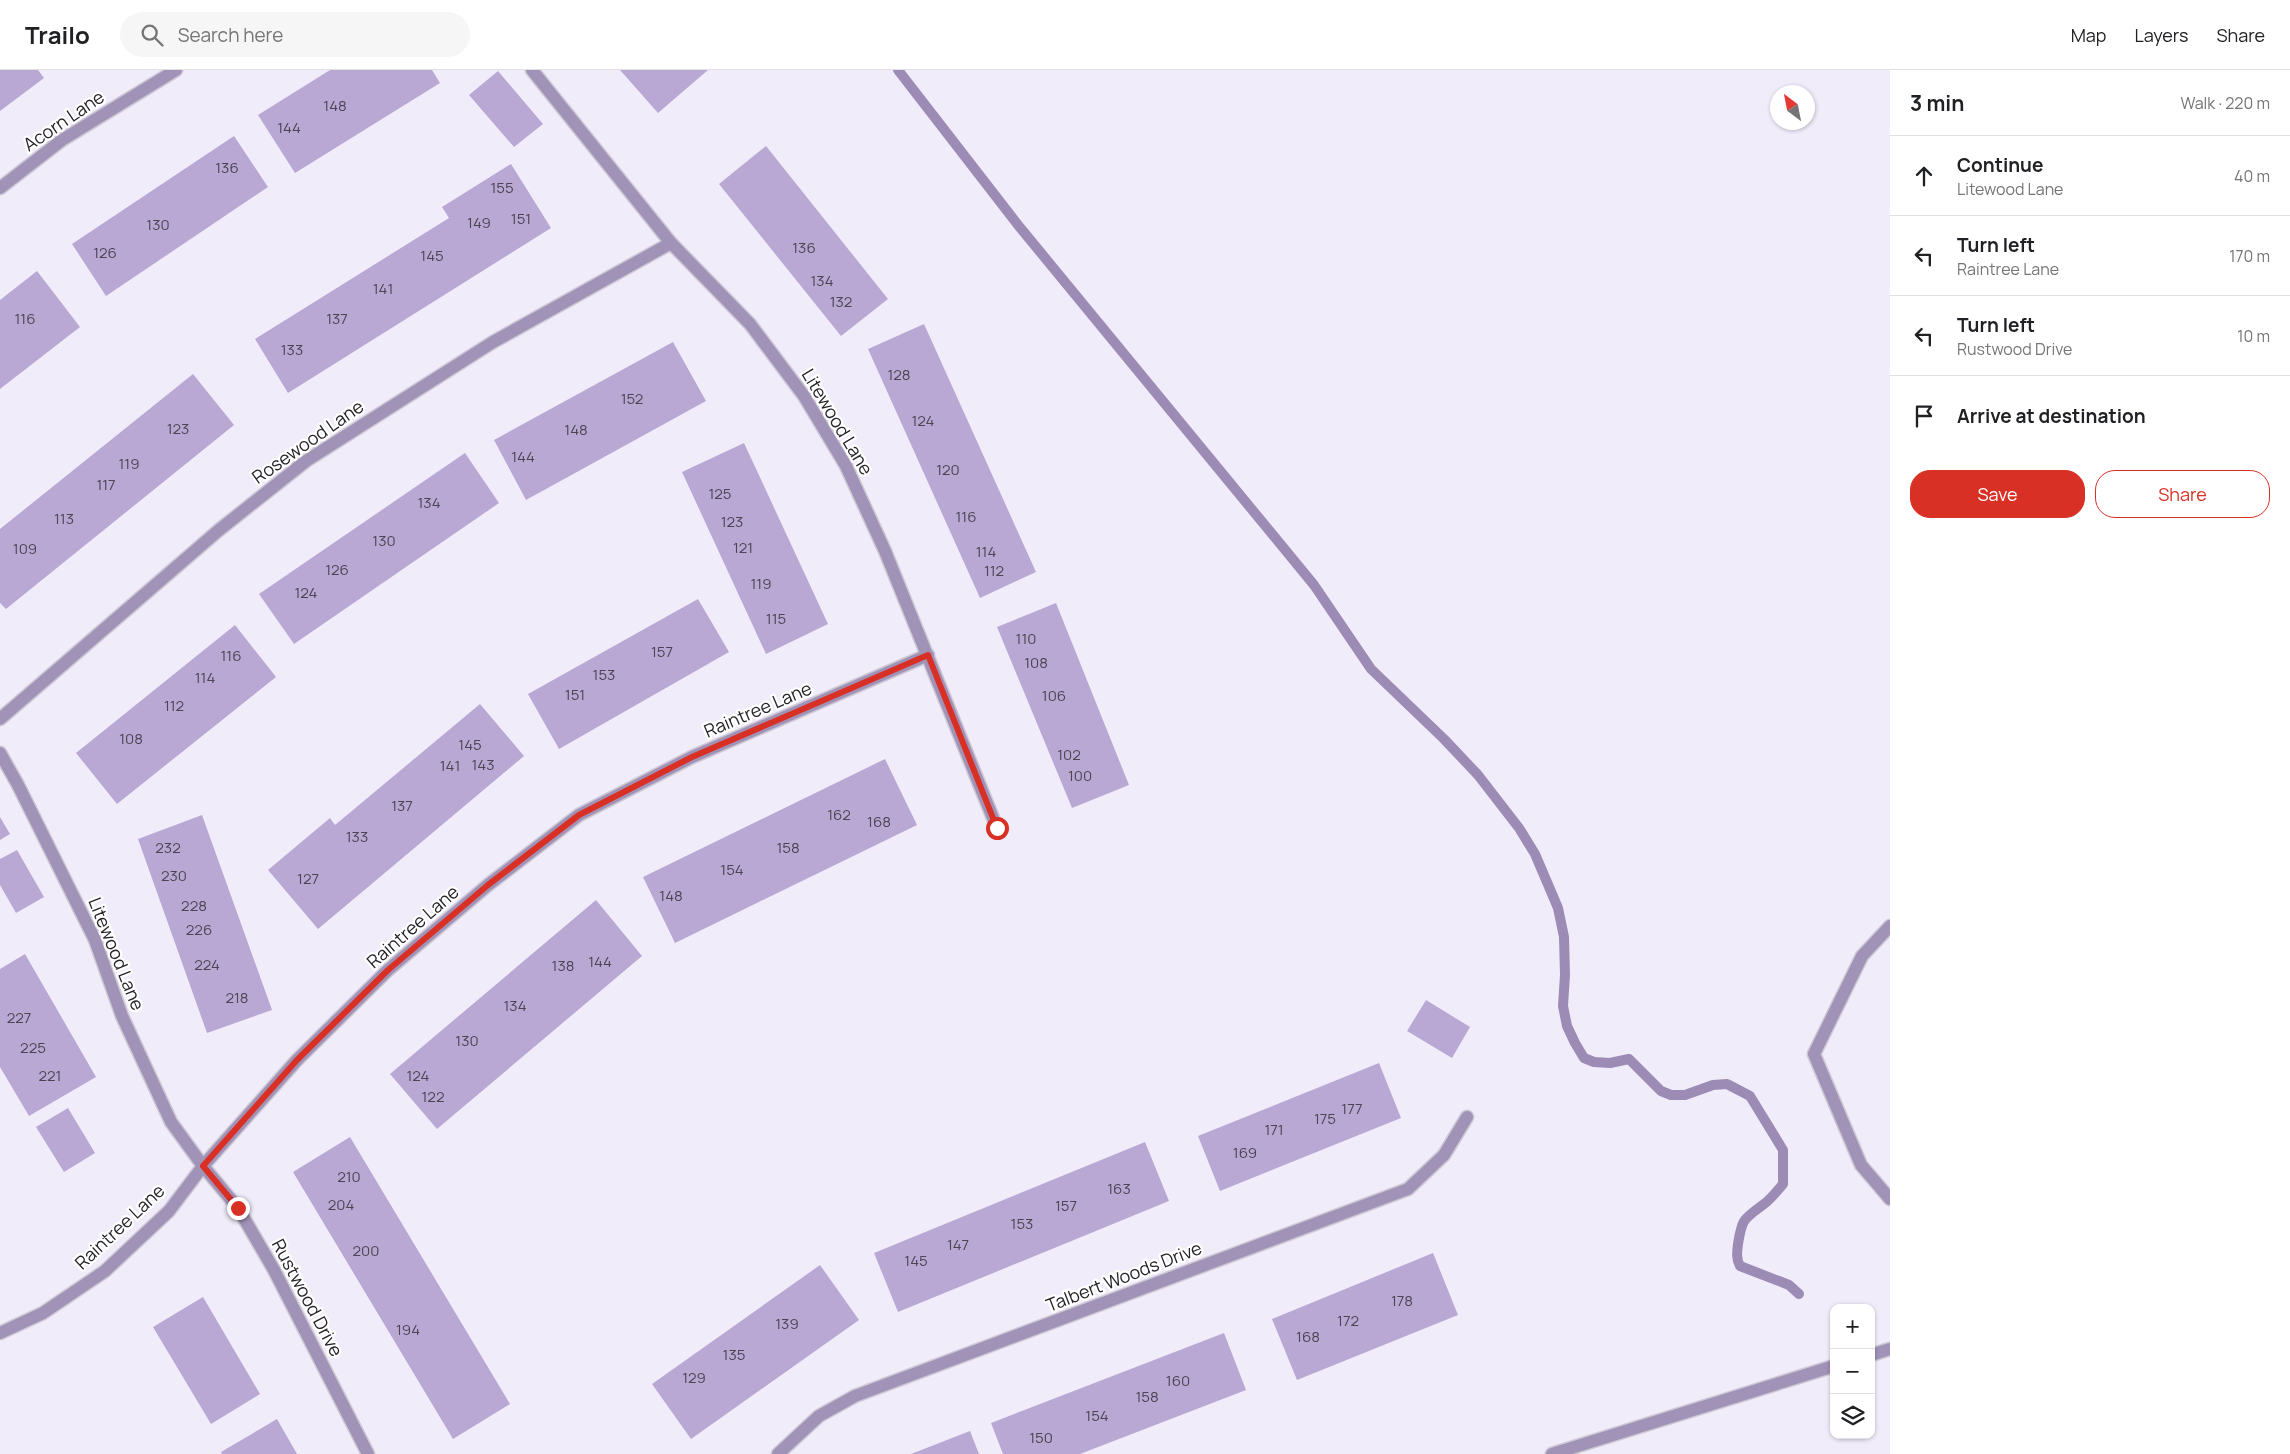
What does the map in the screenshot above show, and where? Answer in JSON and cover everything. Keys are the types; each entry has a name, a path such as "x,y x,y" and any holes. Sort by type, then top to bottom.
{"street":[{"name":"Acorn Lane","path":"0,188 62,140 176,70"},
{"name":"Litewood Lane","path":"532,70 671,243 750,324 804,396 846,466 885,551 997,828"},
{"name":"Rosewood Lane","path":"0,719 219,530 306,461 493,342 671,243"},
{"name":"Raintree Lane","path":"0,1333 43,1313 104,1271 169,1211 203,1166 297,1060 388,970 488,885 579,815 692,757 928,655"},
{"name":"Litewood Lane","path":"0,753 18,785 95,940 122,1016 171,1122 203,1166"},
{"path":"1890,926 1862,956 1814,1054 1861,1165 1890,1199"},
{"name":"Talbert Woods Drive","path":"778,1454 819,1416 855,1396 1408,1189 1444,1155 1467,1116"},
{"name":"Rustwood Drive","path":"203,1166 238,1208 260,1246 368,1454"},
{"path":"1875,1353 1890,1349"},
{"path":"1552,1454 1830,1367"}],"building":[{"path":"0,70 38,70 44,78 0,111"},
{"path":"330,70 432,70 440,83 295,173 258,115"},
{"path":"620,70 708,70 658,113"},
{"path":"498,71 543,124 514,147 469,95"},
{"path":"234,136 268,187 106,296 72,244"},
{"path":"766,146 888,299 841,336 719,184"},
{"path":"511,164 551,228 288,393 255,339 449,218 442,207"},
{"path":"37,271 80,327 0,389 0,300"},
{"path":"924,324 1036,572 980,598 868,349"},
{"path":"673,342 706,401 526,500 494,440"},
{"path":"193,374 234,425 6,609 0,603 0,529"},
{"path":"744,443 828,624 766,654 682,472"},
{"path":"465,453 499,503 294,644 259,594"},
{"path":"698,599 729,652 559,749 528,694"},
{"path":"1056,603 1129,785 1072,808 997,627"},
{"path":"235,625 276,677 117,804 76,753"},
{"path":"480,704 524,756 318,929 268,870 330,818 335,825"},
{"path":"885,759 917,825 675,943 643,877"},
{"path":"202,815 272,1010 207,1033 138,839"},
{"path":"0,817 10,834 0,840"},
{"path":"17,850 44,897 16,913 0,885 0,859"},
{"path":"596,900 642,956 437,1129 390,1074"},
{"path":"25,954 96,1077 29,1116 0,1067 0,969"},
{"path":"1426,1000 1470,1027 1452,1058 1407,1031"},
{"path":"1379,1063 1401,1118 1220,1191 1198,1136"},
{"path":"68,1108 95,1153 64,1172 36,1127"},
{"path":"350,1137 510,1404 453,1439 293,1172"},
{"path":"1145,1142 1169,1201 898,1312 874,1253"},
{"path":"1433,1253 1458,1315 1297,1380 1272,1319"},
{"path":"820,1265 859,1320 691,1439 652,1384"},
{"path":"203,1297 260,1394 211,1424 153,1327"},
{"path":"1224,1333 1246,1390 1080,1454 1003,1454 991,1423"},
{"path":"277,1419 297,1454 222,1454 221,1452"},
{"path":"970,1431 979,1454 911,1454"}],"waterway":[{"path":"898,70 1018,225 1314,585 1371,669 1444,739 1478,775 1519,828 1535,854 1558,908 1564,937 1565,975 1563,1006 1567,1026 1584,1058 1594,1062 1610,1063 1629,1059 1661,1091 1671,1095 1685,1095 1713,1085 1727,1084 1750,1096 1783,1150 1783,1184 1769,1200 1745,1220 1739,1235 1738,1261 1740,1266 1789,1285 1799,1294"}],"route":[{"path":"238,1208 203,1166 297,1060 388,970 488,885 579,815 692,757 928,655 997,828"}]}
